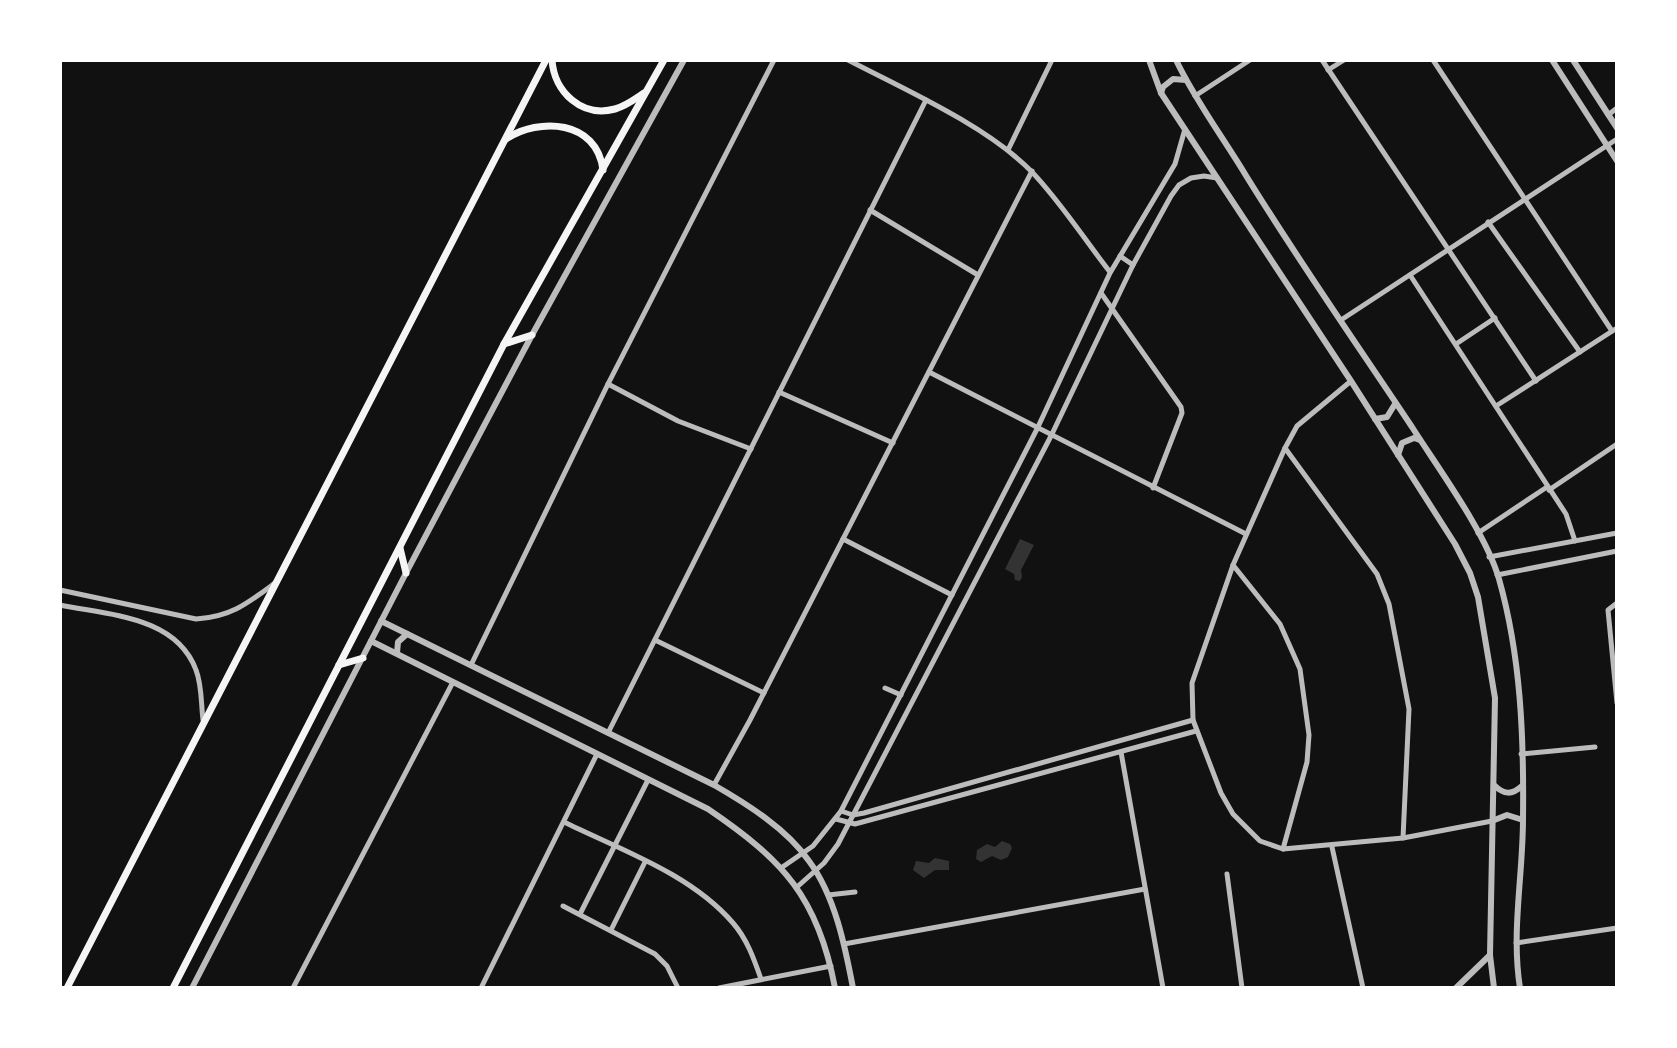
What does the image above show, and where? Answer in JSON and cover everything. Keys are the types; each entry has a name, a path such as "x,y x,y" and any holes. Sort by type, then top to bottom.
{"main road":[{"path":"549,60 563,92 588,109 603,111 618,108 646,92"},
{"path":"67,988 203,720 549,60"},
{"path":"173,988 504,344 664,60"},
{"path":"505,140 520,130 537,125 555,125 572,130 594,146 601,158 603,172"},
{"path":"504,344 532,335"},
{"path":"400,547 406,573"},
{"path":"339,665 363,658"}],"street":[{"path":"192,988 532,335 684,60"},
{"path":"471,665 608,384 774,60"},
{"path":"848,60 926,100 1008,150 1032,171 1110,273"},
{"path":"1008,150 1052,60"},
{"path":"1149,60 1161,93 1455,544 1478,597 1495,698 1490,955 1494,988"},
{"path":"1176,60 1195,96 1478,533 1497,575 1513,636 1520,694 1523,820 1516,943 1520,988"},
{"path":"1195,96 1250,60"},
{"path":"1322,60 1536,381"},
{"path":"1328,70 1344,60"},
{"path":"1433,60 1615,329 1496,406"},
{"path":"1552,60 1617,161"},
{"path":"1573,60 1617,128"},
{"path":"1161,93 1173,79 1186,80"},
{"path":"608,733 926,100"},
{"path":"1608,115 1617,108"},
{"path":"781,868 822,837 841,811 1037,429 1110,273 1175,164 1185,128"},
{"path":"1341,320 1617,139"},
{"path":"714,785 1032,171"},
{"path":"797,887 832,854 849,823 1051,436 1133,265 1174,190 1191,178 1217,178"},
{"path":"870,210 978,275"},
{"path":"1488,222 1580,352"},
{"path":"1120,256 1133,265"},
{"path":"1410,275 1566,514 1575,541"},
{"path":"1101,293 1181,407 1182,413 1153,488"},
{"path":"1456,344 1495,318"},
{"path":"929,372 1246,534"},
{"path":"1351,381 1297,426 1246,534 1192,683 1196,731 1221,793 1233,814 1260,841 1283,849 1332,847 1403,838 1492,821 1507,815 1523,820"},
{"path":"608,384 678,421 751,449"},
{"path":"779,392 893,443"},
{"path":"1375,419 1391,413 1395,402"},
{"path":"1398,455 1402,443 1414,438 1420,440"},
{"path":"1478,533 1617,444"},
{"path":"1285,448 1377,574 1389,604 1409,709 1403,838"},
{"path":"1489,557 1617,533"},
{"path":"843,539 952,595"},
{"path":"1497,575 1617,551"},
{"path":"1233,565 1280,624 1300,669 1309,735 1307,762 1283,849"},
{"path":"60,590 196,619 217,618 241,608 279,580"},
{"path":"85,610 87,596"},
{"path":"1617,603 1608,610 1617,703"},
{"path":"60,605 147,623 169,633 185,649 197,671 203,720"},
{"path":"381,621 714,785 760,816 803,854 815,872 844,944 853,988"},
{"path":"397,653 398,642 407,634"},
{"path":"655,640 764,693"},
{"path":"371,641 725,820 781,868 797,887 821,933 835,988"},
{"path":"293,988 453,682"},
{"path":"885,688 901,695"},
{"path":"841,811 853,815 1193,720"},
{"path":"836,819 855,824 1196,731"},
{"path":"1521,754 1595,747"},
{"path":"1121,752 1163,988"},
{"path":"481,988 597,754"},
{"path":"1022,768 1026,778"},
{"path":"580,914 648,780"},
{"path":"1494,785 1508,794 1522,786"},
{"path":"564,822 645,862 714,903 735,926 752,954 761,979"},
{"path":"1332,847 1363,988"},
{"path":"611,930 645,862"},
{"path":"1227,874 1242,988"},
{"path":"844,944 1145,889"},
{"path":"827,896 855,892"},
{"path":"563,906 655,954 667,966 678,988"},
{"path":"1516,943 1617,928"},
{"path":"1456,988 1490,955"},
{"path":"719,988 831,966"}],"shaded area":[{"path":"1020,539 1034,545 1021,570 1020,581 1005,569"},
{"path":"1002,841 1012,848 1008,857 1001,860 992,856 981,862 976,859 977,850 987,844 995,847"},
{"path":"935,858 949,861 949,870 935,870 924,878 913,870 916,861 929,863"}]}
